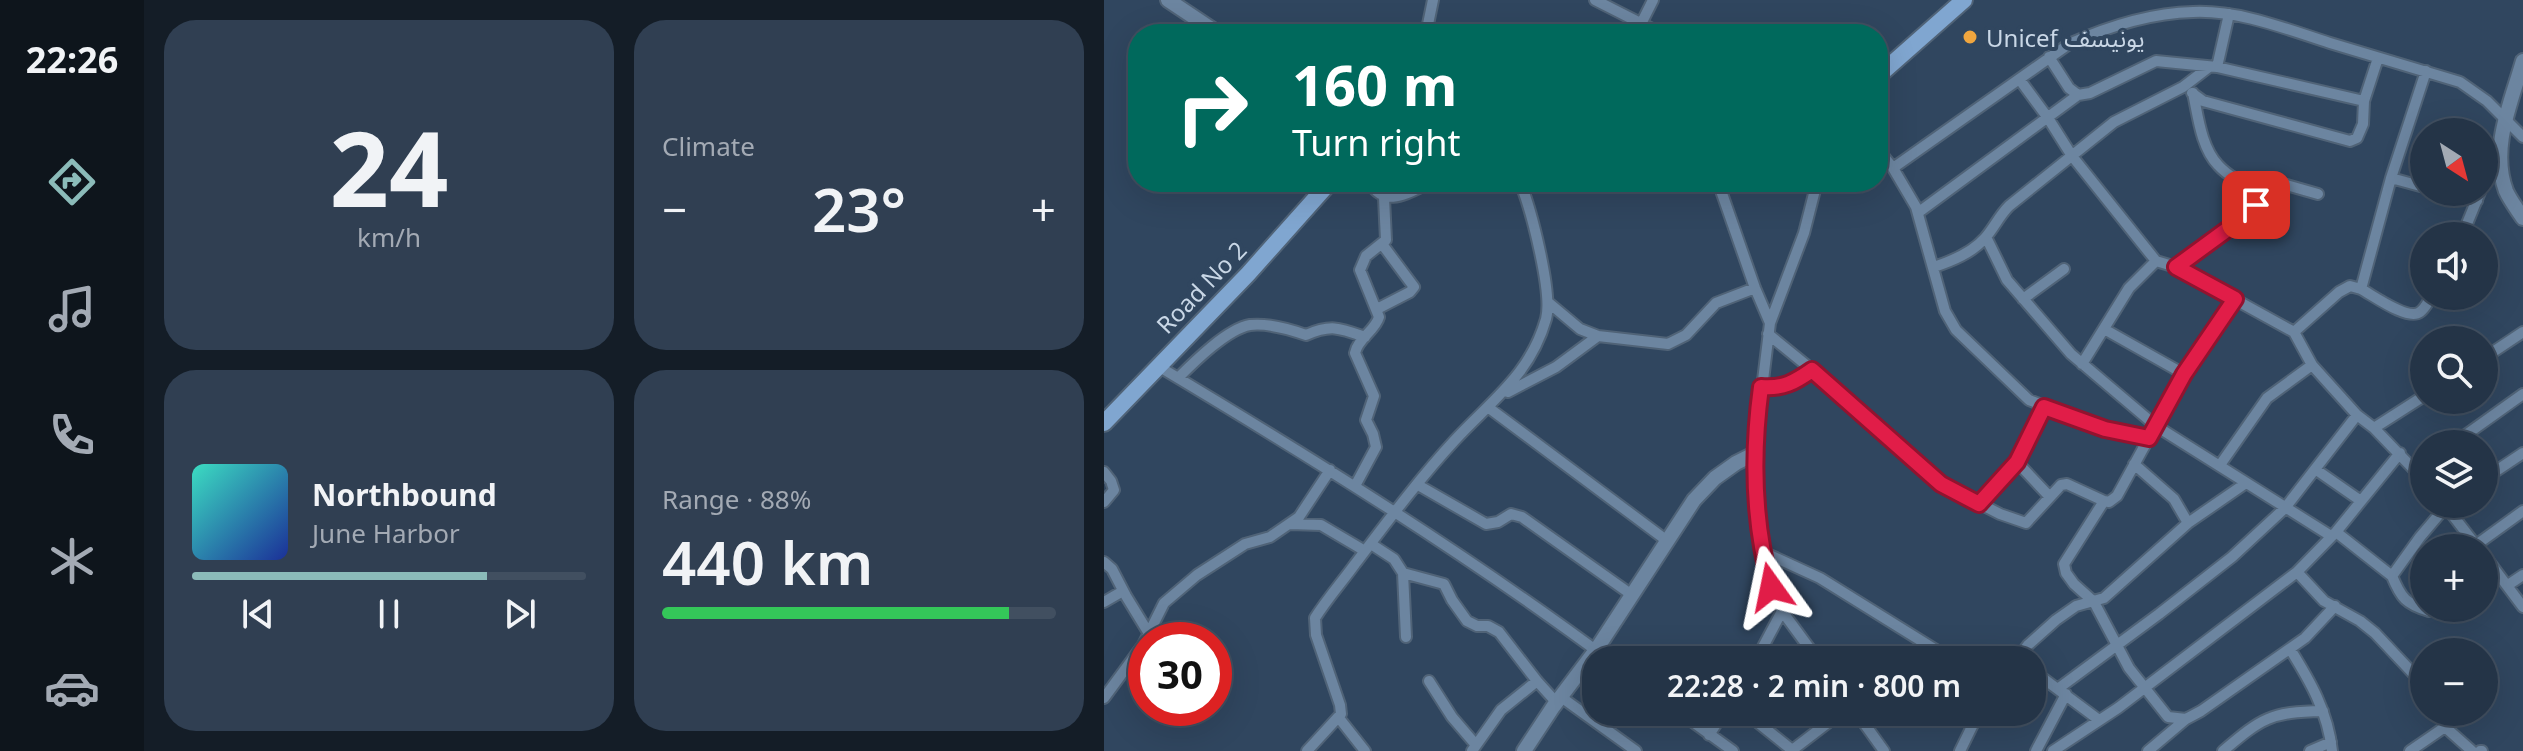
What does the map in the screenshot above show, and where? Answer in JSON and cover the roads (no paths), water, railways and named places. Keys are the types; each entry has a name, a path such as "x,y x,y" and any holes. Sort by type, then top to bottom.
{"main road":[{"path":"1888,67 1964,0"},
{"name":"Road No 2","path":"1104,423 1248,274 1321,192"}],"street":[{"path":"1168,0 1204,24"},
{"path":"1428,24 1433,0"},
{"path":"1595,0 1645,24"},
{"path":"1642,22 1653,0"},
{"path":"1893,168 2069,44 2094,32 2142,19 2192,11 2229,14 2460,82 2487,101 2523,137"},
{"path":"1934,267 1968,252 1986,237 1994,222 2009,206 2114,122 2188,90 2213,67 2229,14"},
{"path":"2049,57 2069,88 2078,95"},
{"path":"2188,90 2203,101 2350,141 2357,138 2363,124 2364,101 2378,58"},
{"path":"1919,212 2078,95 2090,93 2156,61 2213,67 2364,101"},
{"path":"2498,147 2523,61"},
{"path":"2361,289 2391,178 2426,71"},
{"path":"2020,80 2072,156 2156,261 2176,267 2294,332 2312,365 2357,415 2410,460"},
{"path":"2176,267 2256,205 2245,183 2217,164 2206,146 2188,90"},
{"path":"2501,139 2500,168 2507,193 2523,218"},
{"path":"1888,162 1919,212 1945,311 1956,330 2029,400 2105,429 2149,438"},
{"path":"2391,178 2410,183"},
{"path":"2250,190 2276,182 2318,194"},
{"path":"1376,192 1384,198 1408,192"},
{"path":"1307,751 1339,718 1340,705 1314,625 1320,610 1394,512 1456,439 1502,395 1525,367 1546,319 1549,303 1523,192"},
{"path":"1721,192 1769,328 1941,484 2010,519 2026,523 2055,489 2067,484 2104,501 2109,502 2117,496 2184,374 2235,299"},
{"path":"1808,646 1782,611 1771,587 1757,515 1754,454 1769,328 1804,233 1814,192"},
{"path":"1355,486 1376,447 1366,420 1374,396 1366,373 1355,358 1356,345 1378,322 1377,309 1360,270 1366,256 1386,240 1384,198"},
{"path":"1986,237 2007,280 2082,364 2156,426 2285,508 2333,534 2392,576 2400,595 2410,603"},
{"path":"1377,309 1414,287 1382,244"},
{"path":"2082,364 2129,288 2156,261"},
{"path":"2023,299 2064,269"},
{"path":"2294,332 2350,286 2408,315 2417,315 2423,310"},
{"path":"1549,303 1580,329 1598,336 1668,344 1686,335 1716,303 1755,288"},
{"path":"1178,378 1219,342 1247,325 1289,329 1306,335 1335,326 1365,337"},
{"path":"2104,329 2184,374"},
{"path":"2498,349 2523,332"},
{"path":"1502,395 1556,367 1598,336"},
{"path":"2220,465 2267,398 2312,365"},
{"path":"1158,366 1355,486 1590,646"},
{"path":"1761,387 1785,386 1812,370"},
{"path":"2473,430 2523,394"},
{"path":"2374,428 2410,405"},
{"path":"1979,504 2017,462 2044,407"},
{"path":"1489,408 1666,540"},
{"path":"2036,751 2062,691 2232,557 2285,508 2357,415"},
{"path":"2053,751 2145,688 2297,572 2400,453"},
{"path":"2498,470 2523,453"},
{"path":"1599,646 1694,500 1715,478 1754,454"},
{"path":"2017,462 2049,496"},
{"path":"2134,464 2174,499 2188,523"},
{"path":"2315,469 2361,501"},
{"path":"1154,622 1164,603 1179,589 1245,544 1270,537 1299,517 1330,470"},
{"path":"1104,472 1114,490 1104,502"},
{"path":"2027,646 2076,606 2104,598 2188,523 2246,483"},
{"path":"1418,485 1486,524 1498,522 1511,514 1522,517 1632,595"},
{"path":"2104,501 2064,564 2066,573 2094,602 2129,668 2168,717 2186,719"},
{"path":"2493,534 2523,511"},
{"path":"2392,576 2436,518"},
{"path":"2456,518 2468,534"},
{"path":"1289,524 1321,525 1394,559 1403,573 1406,637"},
{"path":"1763,552 1820,578 1929,646"},
{"path":"1104,562 1112,569 1142,622"},
{"path":"2297,572 2324,601 2375,633 2410,670"},
{"path":"1403,573 1444,584 1467,621 1499,632 1537,681 1558,700 1582,713"},
{"path":"2498,573 2523,607"},
{"path":"2508,585 2523,575"},
{"path":"1104,602 1123,591"},
{"path":"2148,751 2186,719 2305,638 2335,606"},
{"path":"1763,646 1782,611"},
{"path":"2290,649 2313,685 2332,746 2310,751"},
{"path":"1104,698 1128,667"},
{"path":"1524,751 1582,668"},
{"path":"2046,680 2099,720"},
{"path":"1429,681 1474,748 1501,710 1537,681"},
{"path":"2223,751 2254,725 2274,715 2290,711 2323,711"},
{"path":"1339,718 1365,751"},
{"path":"1603,726 1636,751"},
{"path":"1697,726 1733,751"},
{"path":"1709,735 1715,726"},
{"path":"1762,726 1792,751 1824,726"},
{"path":"1866,726 1884,751"},
{"path":"1960,751 1972,726"},
{"path":"2410,751 2445,727 2472,751"}],"place":[{"name":"Unicef يونيسف","path":"1970,37"}]}
